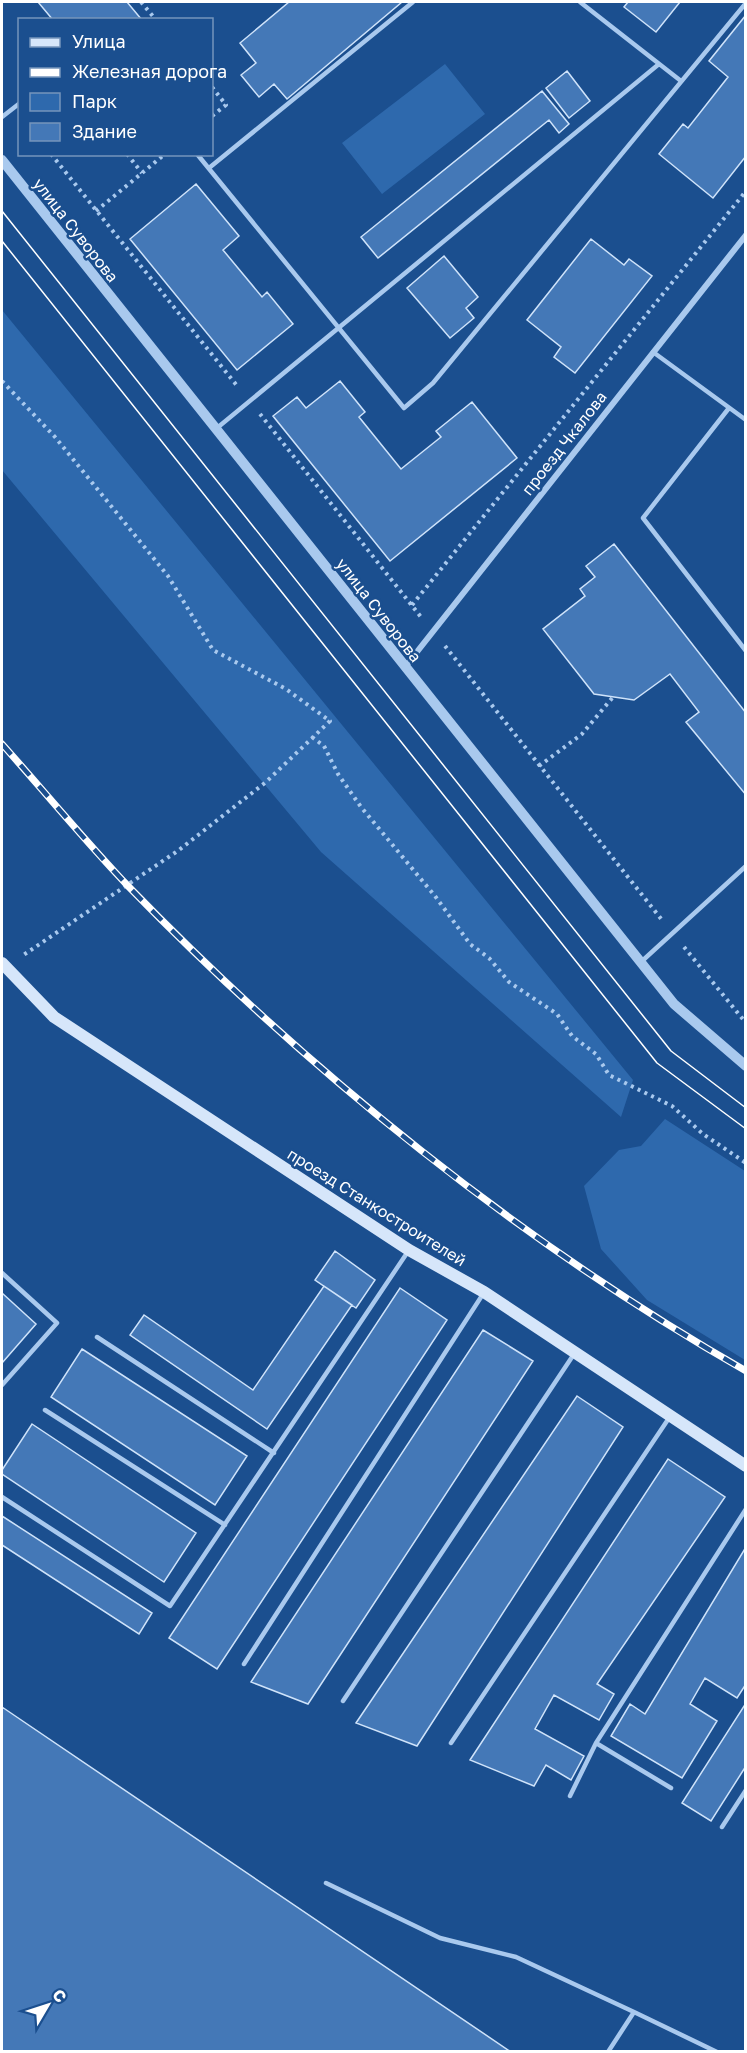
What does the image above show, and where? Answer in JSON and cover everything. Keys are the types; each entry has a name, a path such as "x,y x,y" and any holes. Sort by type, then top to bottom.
{"main road":[{"name":"проезд Станкостроителей","path":"3,968 54,1017 409,1250 484,1292 746,1466"}],"street":[{"name":"улица Суворова","path":"2,160 674,1004 746,1066"},
{"name":"проезд Чкалова","path":"405,667 746,235"}],"lane":[{"path":"209,168 413,2"},
{"path":"580,2 681,81"},
{"path":"199,156 404,408 433,383 746,3"},
{"path":"215,429 659,64"},
{"path":"2,117 18,105"},
{"path":"653,352 746,420"},
{"path":"729,408 643,518 746,651"},
{"path":"641,963 746,866"},
{"path":"2,1497 171,1606 409,1250"},
{"path":"2,1273 57,1323 2,1385"},
{"path":"244,1664 484,1292"},
{"path":"98,1337 274,1453"},
{"path":"343,1701 575,1352"},
{"path":"45,1410 225,1525"},
{"path":"451,1743 670,1415"},
{"path":"570,1796 596,1743 746,1509"},
{"path":"596,1743 671,1788"},
{"path":"722,1827 746,1790"},
{"path":"326,1883 440,1938 516,1956 717,2052"},
{"path":"608,2052 634,2012"}],"path":[{"path":"141,2 154,18"},
{"path":"213,88 226,105 213,115"},
{"path":"53,156 746,1023"},
{"path":"129,156 142,173"},
{"path":"96,211 163,156"},
{"path":"412,605 746,191"},
{"path":"2,381 55,437 168,576 213,650 286,689 330,721 266,782 179,850 3,968"},
{"path":"539,766 582,734 613,697"},
{"path":"312,737 324,746 338,774 362,807 435,896 470,944 489,958 509,982 557,1014 572,1036 596,1054 609,1075 672,1106 703,1134 746,1163"}],"green space":[{"path":"445,64 485,114 382,194 342,143"},
{"path":"2,310 633,1080 621,1117 321,852 2,470"},
{"path":"665,1119 745,1171 745,1360 647,1300 601,1249 584,1186 619,1150 641,1146"}],"building":[{"path":"38,2 127,2 140,18 51,18"},
{"path":"289,2 402,2 287,99 274,84 259,97 241,75 256,63 240,43"},
{"path":"628,2 680,2 656,32 624,7"},
{"path":"746,15 746,156 713,198 659,154 683,124 688,128 728,77 709,61"},
{"path":"567,71 590,101 569,118 546,88"},
{"path":"542,91 569,124 559,133 549,120 378,258 361,237"},
{"path":"196,184 239,236 223,250 262,297 267,292 293,324 237,370 130,239"},
{"path":"591,239 624,265 629,259 652,276 575,373 554,357 561,347 527,320"},
{"path":"444,256 478,297 466,308 474,318 450,338 407,288"},
{"path":"340,381 365,412 359,417 401,469 441,437 436,431 472,402 517,458 390,561 273,416 297,397 306,408"},
{"path":"614,544 746,713 746,795 686,722 699,712 670,674 634,700 594,694 543,629 585,596 580,589 595,577 586,566"},
{"path":"335,1251 375,1280 356,1308 315,1280"},
{"path":"324,1286 352,1305 267,1429 130,1335 144,1315 253,1390"},
{"path":"400,1288 447,1320 217,1669 169,1638"},
{"path":"2,1293 36,1324 2,1363"},
{"path":"483,1330 533,1361 308,1704 251,1682"},
{"path":"82,1349 247,1456 215,1505 51,1397"},
{"path":"577,1396 623,1427 417,1746 356,1723"},
{"path":"32,1424 196,1533 164,1582 2,1474 2,1470"},
{"path":"668,1459 725,1497 597,1684 614,1694 599,1720 554,1695 535,1729 584,1756 571,1780 546,1765 534,1786 470,1760"},
{"path":"2,1516 152,1613 139,1634 2,1545"},
{"path":"746,1547 746,1684 737,1698 705,1678 690,1704 717,1721 682,1778 611,1736 630,1704 645,1714"},
{"path":"746,1703 746,1766 711,1821 682,1803"},
{"path":"2,1707 511,2052 2,2052"}],"tram line":[{"path":"2,211 671,1051 746,1108"},
{"path":"2,241 657,1063 746,1129"}],"railway":[{"path":"2,744 129,887 198,955 344,1088 500,1211 581,1268 746,1371"}]}
